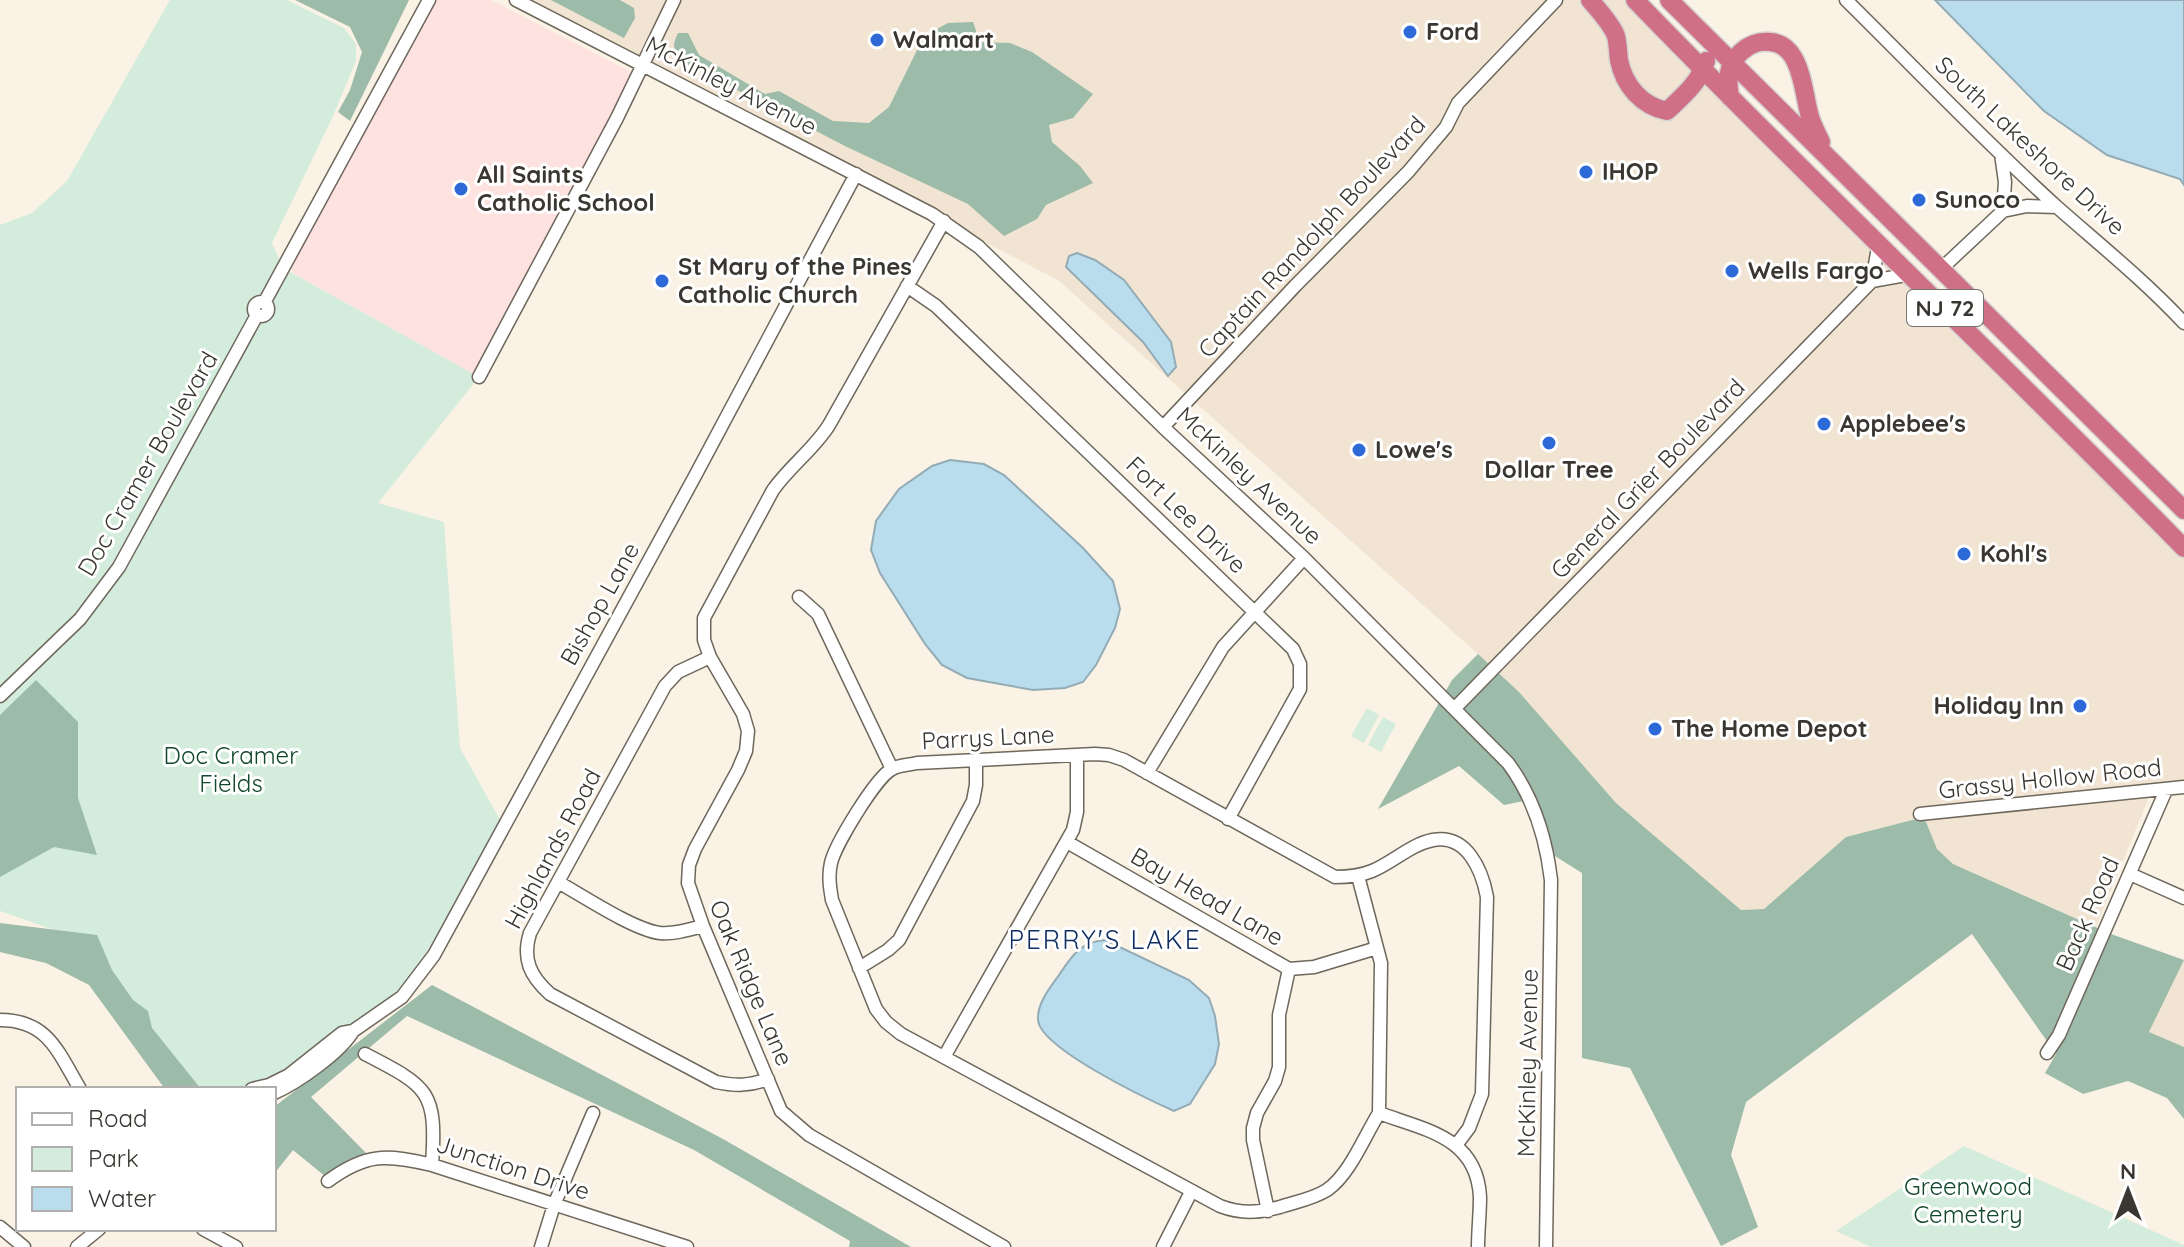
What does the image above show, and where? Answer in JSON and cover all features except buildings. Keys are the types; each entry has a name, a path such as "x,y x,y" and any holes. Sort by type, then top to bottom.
{"highway":[{"name":"NJ 72","path":"1635,0 2184,548"},
{"name":"NJ 72","path":"1669,0 2184,510"},
{"path":"1589,1 1615,32 1622,71 1628,84 1643,102 1667,111 1703,71 1707,55 1706,37"},
{"path":"1730,97 1728,79 1731,61 1746,47 1757,42 1779,43 1790,52 1797,65 1810,118 1825,152"},
{"path":"2140,466 2184,499"}],"street":[{"name":"Doc Cramer Boulevard","path":"0,706 0,697 80,619 119,567 257,315 264,316 268,311 264,303 429,0"},
{"name":"McKinley Avenue","path":"516,0 856,174 944,221 979,247 1163,427 1304,558 1498,751 1518,776 1538,820 1549,862 1553,903 1546,1247"},
{"path":"479,377 643,66 674,0"},
{"name":"South Lakeshore Drive","path":"1846,0 2001,154 2057,207 2109,250 2184,323"},
{"name":"Captain Randolph Boulevard","path":"1163,427 1295,286 1408,172 1446,127 1458,103 1558,1"},
{"path":"2001,154 2005,182 2003,211"},
{"name":"Bishop Lane","path":"276,1092 298,1080 347,1040 353,1031 402,997 434,955 856,174"},
{"path":"1941,269 2003,211 2027,206 2057,207"},
{"name":"Oak Ridge Lane","path":"944,221 820,440 784,474 773,490 708,609 704,640 710,657 743,714 748,731 746,751 695,849 689,865 688,883 781,1111 809,1135 1004,1247"},
{"path":"1879,242 1872,281 1911,274"},
{"name":"General Grier Boulevard","path":"1455,708 1872,281"},
{"name":"Fort Lee Drive","path":"907,286 936,306 1293,649 1300,664 1300,689 1228,819"},
{"path":"1147,773 1211,664 1304,558"},
{"path":"799,597 818,614 892,769"},
{"name":"Highlands Road","path":"710,657 678,672 665,686 530,933 525,950 529,967 550,994 716,1082 733,1086 768,1079"},
{"path":"944,1057 1073,830 1077,812 1077,755"},
{"name":"Parrys Lane","path":"1358,876 1335,877 1109,755 1077,755 917,763 892,769 872,790 838,844 831,861 829,882 832,900 859,968 876,1009 886,1022 901,1034 1191,1192 1232,1211 1268,1211 1314,1197 1328,1189 1342,1175 1379,1113"},
{"path":"859,968 899,940 973,801 976,760"},
{"name":"Grassy Hollow Road","path":"1920,814 2184,787"},
{"name":"Back Road","path":"2047,1053 2059,1035 2166,790"},
{"path":"1457,1144 1469,1128 1482,1094 1487,897 1483,878 1468,851 1445,840 1423,844 1358,876 1381,963 1379,1113 1457,1144 1470,1162 1480,1196 1478,1247"},
{"name":"Bay Head Lane","path":"1067,842 1289,969 1314,967 1377,948"},
{"path":"2130,874 2184,898"},
{"path":"558,882 656,933 675,933 703,926"},
{"path":"1268,1211 1253,1128 1279,1067 1279,1015 1289,969"},
{"path":"0,1020 19,1020 41,1030 79,1087"},
{"name":"Bishop Lane","path":"258,1087 280,1080 342,1033 353,1031"},
{"path":"365,1054 408,1077 428,1100 434,1118 432,1165"},
{"path":"541,1247 554,1205 593,1113"},
{"name":"Junction Drive","path":"328,1181 351,1166 377,1157 402,1158 687,1247"},
{"path":"1163,1247 1191,1192"},
{"path":"0,1227 24,1247"},
{"path":"77,1247 97,1231"},
{"path":"207,1231 236,1247"}],"shaded area":[{"path":"436,0 491,0 633,73 473,374 293,273 291,265"},
{"path":"516,0 1635,0 2184,548 2184,787 1974,813 2149,797 2096,927 1953,864 1937,849 1924,817 1846,837 1764,909 1741,910 1616,803 1519,692 1478,654 1058,280"},
{"path":"2184,960 2184,1047 2149,1032"}],"green space":[{"name":"Doc Cramer Fields","path":"170,0 287,0 344,28 356,44 356,61 272,243 283,268 479,377 378,503 444,522 460,748 504,827 402,992 272,1087 185,1087 65,934 0,911 0,225 32,213 67,181"},
{"path":"295,0 409,0 350,121 338,112 350,90 362,52 350,27"},
{"path":"551,0 620,0 634,8 635,18 624,38"},
{"path":"973,22 980,42 1010,43 1032,52 1093,94 1073,118 1049,125 1052,142 1080,166 1093,183 1046,205 1037,219 1004,236 968,204 845,146 681,61 674,47 678,33 688,33 699,55 765,94 779,91 833,121 869,123 889,107 924,36 948,23"},
{"path":"1478,654 1519,692 1616,803 1741,910 1764,909 1846,837 1924,817 1937,849 1953,864 2111,934 2184,960 2149,1032 2184,1047 2184,1119 2167,1098 2128,1081 2083,1094 2045,1073 2056,1054 1972,934 1746,1102 1731,1155 1758,1227 1721,1246 1630,1068 1582,1058 1582,873 1547,851 1528,800 1504,805 1459,766 1378,809 1452,680"},
{"path":"36,680 78,722 78,798 97,855 54,847 0,877 0,715"},
{"path":"1367,708 1379,715 1364,743 1351,736"},
{"path":"1383,717 1396,724 1381,752 1368,745"},
{"path":"0,923 97,935 112,970 133,1000 148,1011 152,1028 199,1087 164,1087 89,985 46,963 0,952"},
{"path":"432,985 723,1139 911,1247 849,1247 850,1241 694,1150 407,1016 311,1097 366,1153 341,1164 326,1177 293,1150 276,1171 276,1105"},
{"name":"Greenwood Cemetery","path":"1964,1146 2184,1247 1871,1247 1836,1231"}],"water":[{"path":"1935,0 2184,0 2184,185 2180,179 2107,155 2044,111"},
{"path":"1077,253 1095,260 1124,280 1171,342 1176,367 1168,376 1143,342 1066,267 1069,256"},
{"path":"950,460 984,464 1004,475 1083,548 1113,581 1120,609 1115,628 1096,665 1083,682 1065,688 1033,690 967,678 942,665 880,573 871,550 876,521 899,489 932,466"},
{"path":"1105,940 1189,980 1209,998 1219,1044 1215,1064 1190,1104 1174,1111 1142,1096 1075,1058 1043,1031 1038,1014 1048,990 1078,951 1096,941"}],"place":[{"name":"Ford","path":"1410,32"},
{"name":"Walmart","path":"877,40"},
{"name":"IHOP","path":"1586,172"},
{"name":"All Saints Catholic School","path":"461,189"},
{"name":"Sunoco","path":"1919,200"},
{"name":"Wells Fargo","path":"1732,271"},
{"name":"St Mary of the Pines Catholic Church","path":"662,281"},
{"name":"Applebee's","path":"1824,424"},
{"name":"Dollar Tree","path":"1549,443"},
{"name":"Lowe's","path":"1359,450"},
{"name":"Kohl's","path":"1964,554"},
{"name":"Holiday Inn","path":"2080,706"},
{"name":"The Home Depot","path":"1655,729"}],"district":[{"name":"PERRY'S LAKE","path":"1105,940"}]}
